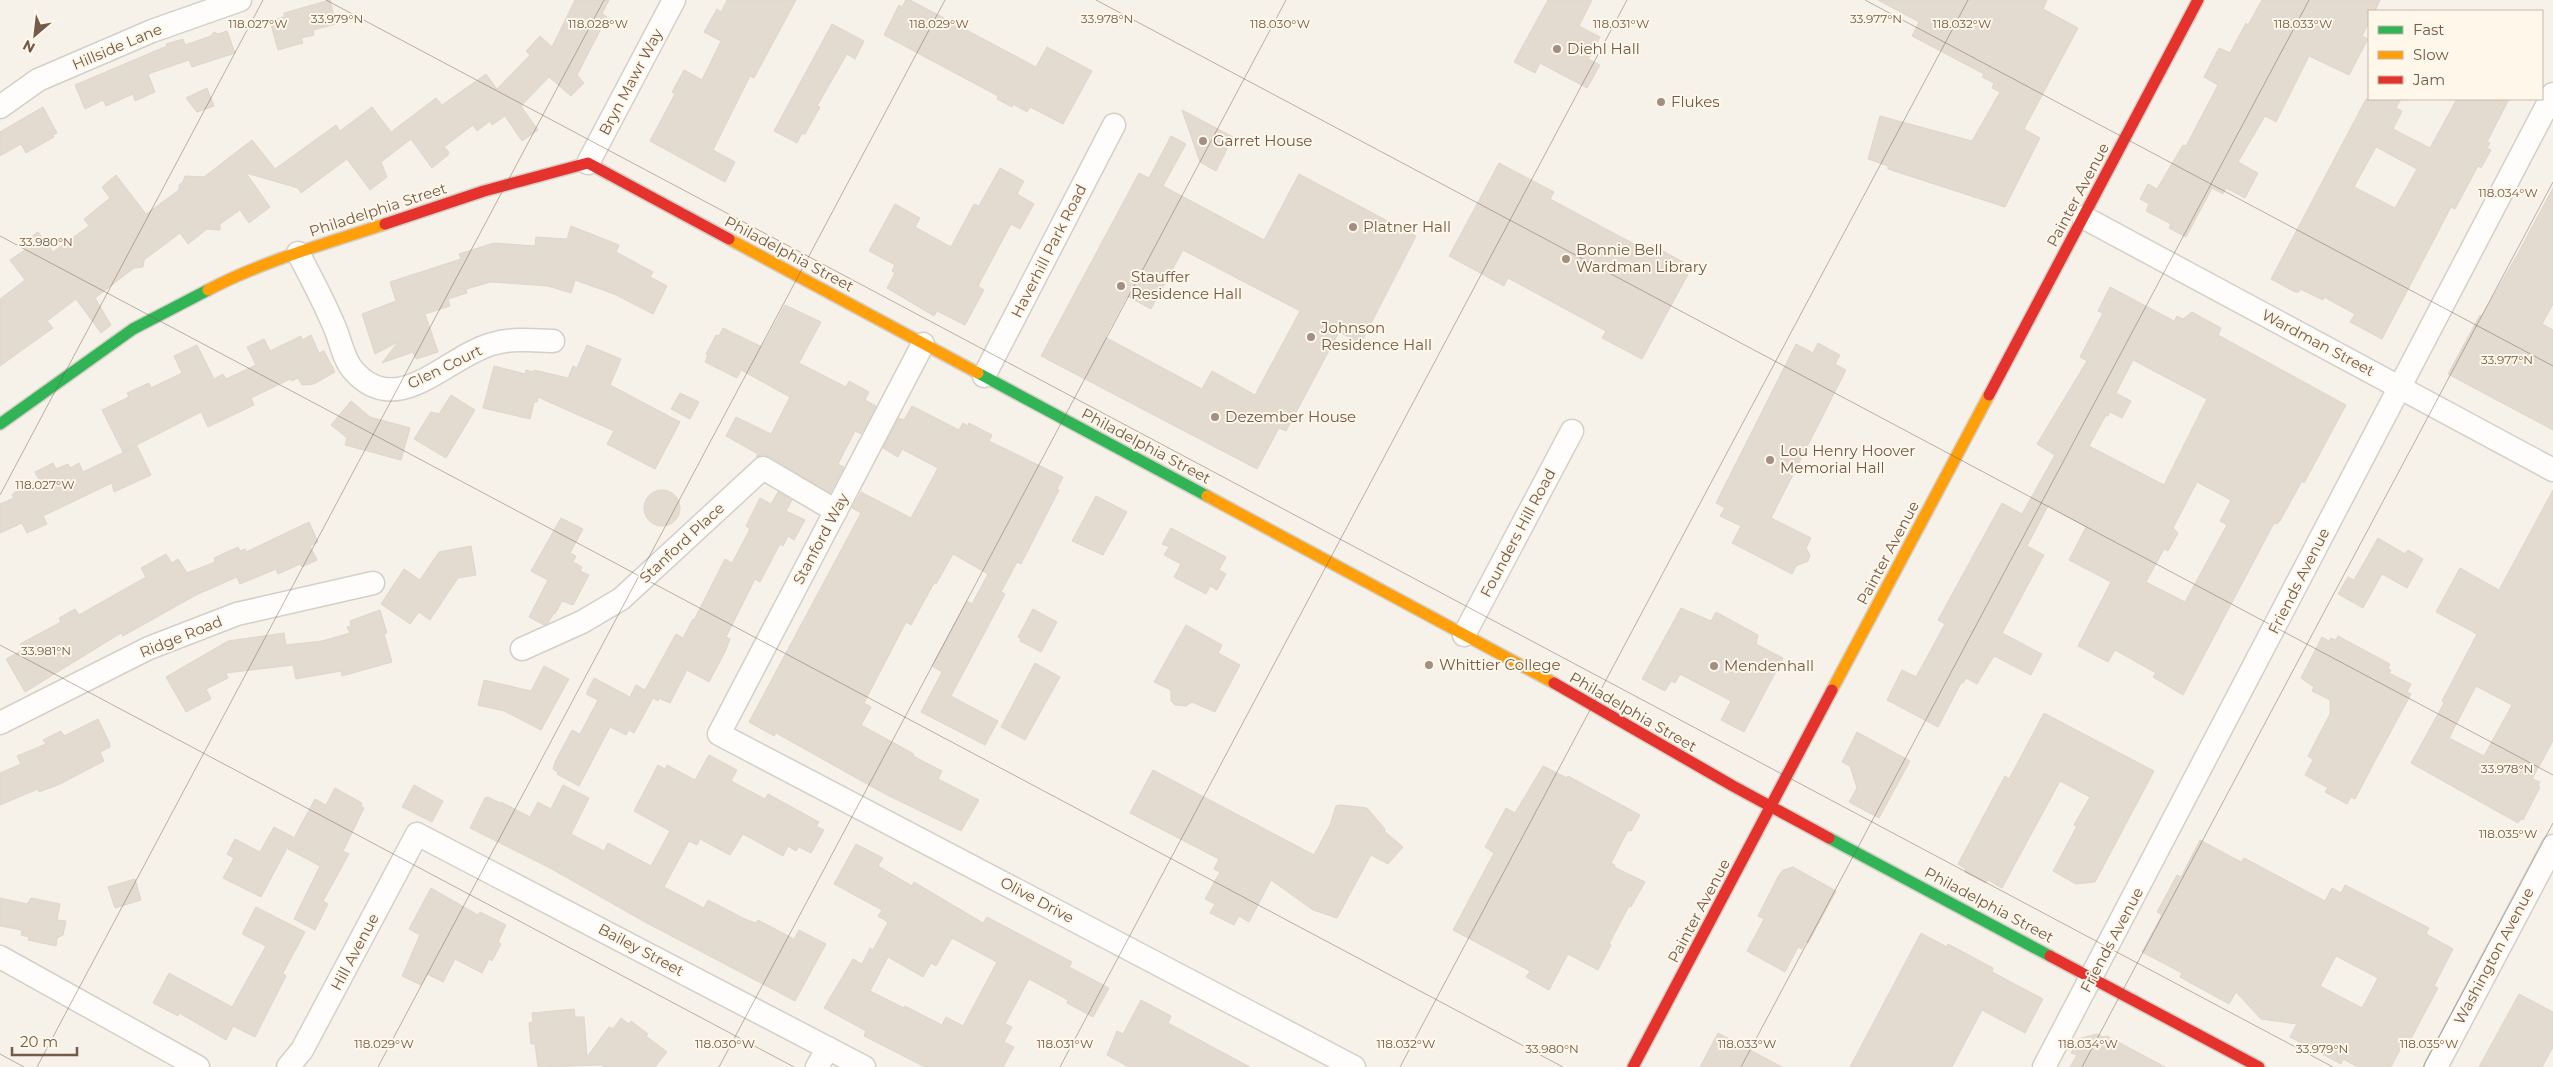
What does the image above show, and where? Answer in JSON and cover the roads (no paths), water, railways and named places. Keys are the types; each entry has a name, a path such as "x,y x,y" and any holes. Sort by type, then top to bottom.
{"street":[{"name":"Hillside Lane","path":"0,107 38,80 152,31 240,0"},
{"name":"Bryn Mawr Way","path":"588,163 674,0"},
{"name":"Painter Avenue","path":"1633,1067 2198,0"},
{"name":"Friends Avenue","path":"2044,1067 2553,94"},
{"name":"Haverhill Park Road","path":"984,376 1114,125"},
{"name":"Philadelphia Street","path":"0,424 133,328 230,279 298,252 484,191 588,163 1545,678 1771,806 2259,1067"},
{"name":"Wardman Street","path":"2083,217 2553,470"},
{"name":"Glen Court","path":"298,252 352,369 368,382 386,391 413,386 464,356 492,344 522,339 553,340"},
{"name":"Stanford Way","path":"719,734 923,344"},
{"name":"Founders Hill Road","path":"1464,635 1572,431"},
{"name":"Stanford Place","path":"522,649 582,622 622,599 763,468 836,511"},
{"name":"Ridge Road","path":"0,723 149,648 237,614 373,583"},
{"name":"Olive Drive","path":"719,734 1354,1067"},
{"name":"Bailey Street","path":"417,834 823,1057 864,1067"},
{"name":"Hill Avenue","path":"288,1067 302,1050 417,834"},
{"name":"Washington Avenue","path":"2436,1067 2553,846"},
{"path":"0,957 198,1067"}],"place":[{"name":"Diehl Hall","path":"1557,49"},
{"name":"Flukes","path":"1661,102"},
{"name":"Garret House","path":"1203,141"},
{"name":"Platner Hall","path":"1353,227"},
{"name":"Bonnie Bell Wardman Library","path":"1566,259"},
{"name":"Stauffer Residence Hall","path":"1121,286"},
{"name":"Johnson Residence Hall","path":"1311,337"},
{"name":"Dezember House","path":"1215,417"},
{"name":"Lou Henry Hoover Memorial Hall","path":"1770,460"},
{"name":"Whittier College","path":"1429,665"},
{"name":"Mendenhall","path":"1714,666"}]}
